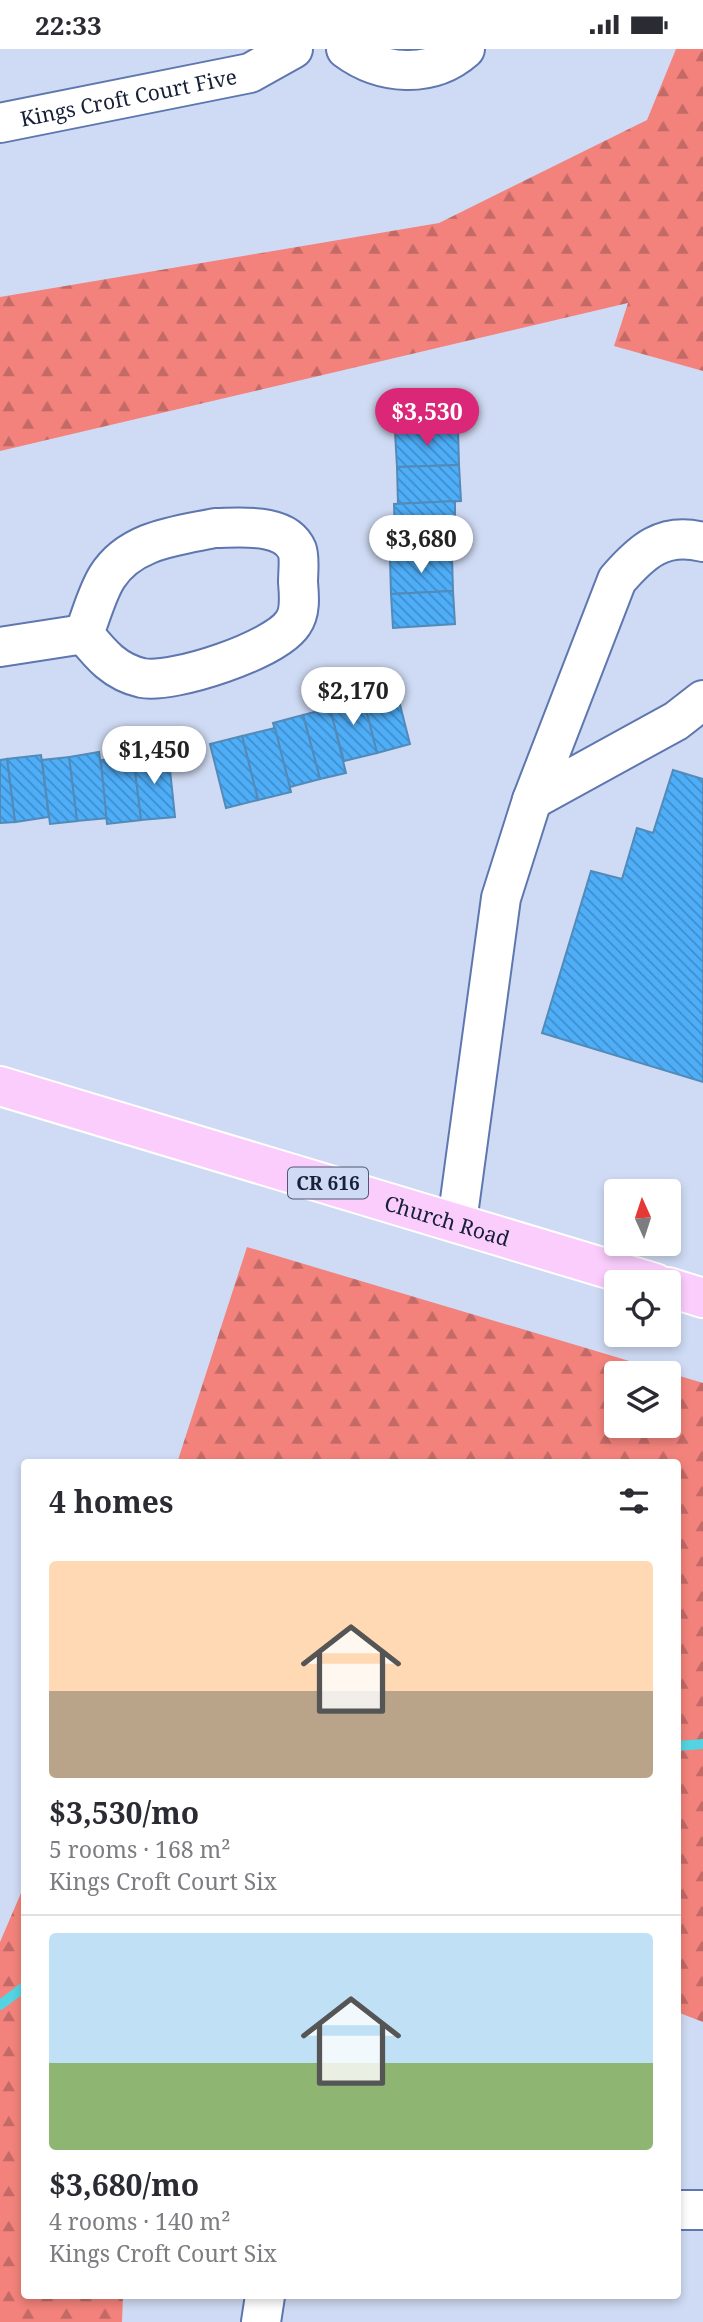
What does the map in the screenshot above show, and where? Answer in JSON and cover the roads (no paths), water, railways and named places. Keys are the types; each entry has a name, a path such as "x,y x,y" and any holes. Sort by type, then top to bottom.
{"main road":[{"name":"Church Road","path":"0,1086 613,1270"},
{"path":"681,1291 703,1298"}],"street":[{"name":"Kings Croft Court Five","path":"0,123 250,73 293,49"},
{"path":"346,49 362,60 393,70 426,69 456,57 465,49"},
{"path":"215,528 254,528 285,535 297,551 299,605 293,623 272,643 179,677 142,678 108,664 85,634 107,577 126,556 158,539 215,528"},
{"path":"457,1222 501,898 532,800 617,580 643,551 682,537 703,542"},
{"path":"0,647 85,634"},
{"path":"532,800 676,721 703,700"},
{"path":"681,2210 703,2210"},
{"path":"261,2322 265,2299"}],"waterway":[{"path":"681,1746 703,1744"},
{"path":"0,2005 21,1989"}]}
